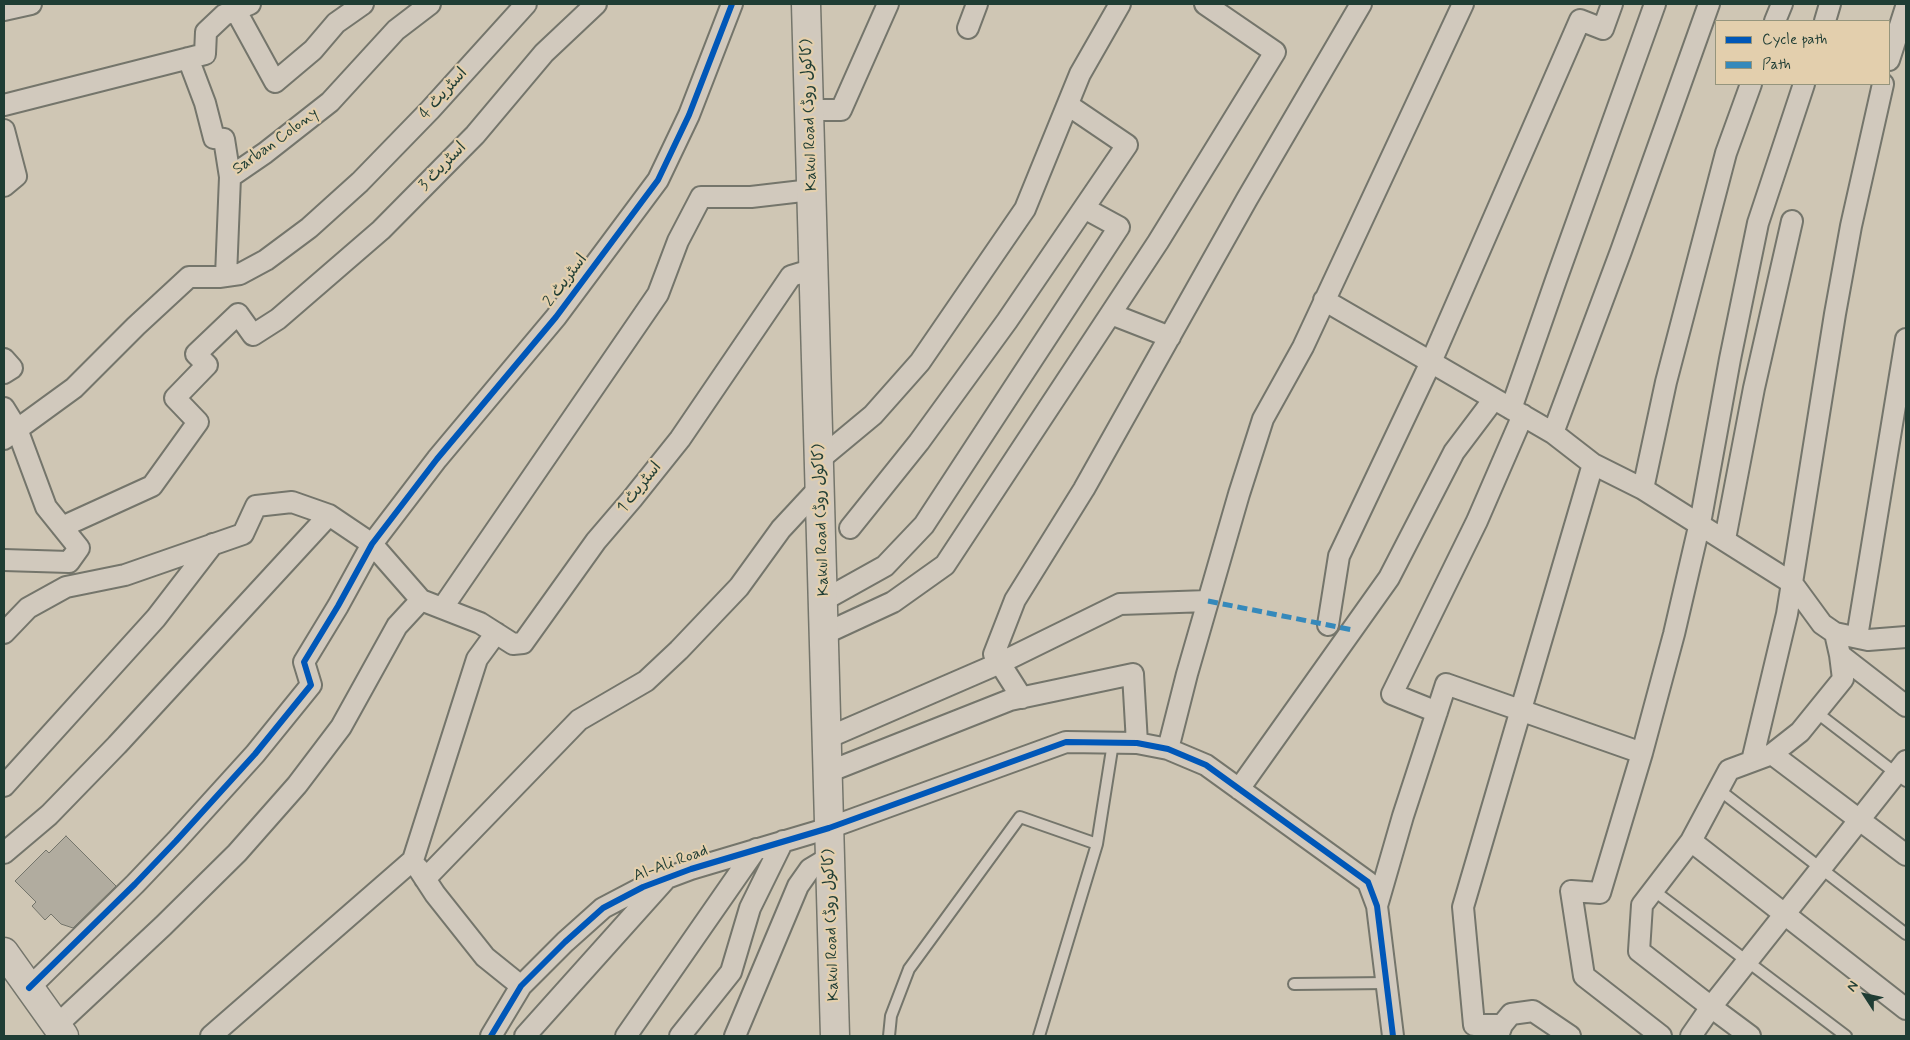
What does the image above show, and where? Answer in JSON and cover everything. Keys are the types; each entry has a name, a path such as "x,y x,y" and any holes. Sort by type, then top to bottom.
{"main road":[{"name":"Kakul Road (کاکول روڈ)","path":"809,7 814,270 835,1036"},
{"path":"4,952 16,986 53,1033"}],"street":[{"path":"4,10 31,4"},
{"path":"4,105 205,54 206,32 224,15 242,6 275,82 313,50 336,22 363,4"},
{"name":"Sarban Colony","path":"188,58 205,103 214,138 224,139 230,177 265,153 330,102 396,30 430,4"},
{"name":"اسٹریٹ 4","path":"10,434 74,388 136,326 189,277 240,274 266,260 309,228 360,182 430,110 526,4"},
{"name":"اسٹریٹ 3","path":"62,527 152,486 198,422 175,398 207,365 196,354 238,314 253,335 278,319 381,230 475,135 544,53 596,4"},
{"name":"اسٹریٹ 2","path":"16,986 135,884 176,842 254,754 311,685 304,662 372,544 437,459 556,316 658,180 689,115 732,4"},
{"path":"810,110 841,110 888,4"},
{"path":"968,28 977,4"},
{"path":"425,879 579,720 646,681 679,650 739,587 821,472 920,362 1025,209 1080,74 1120,4"},
{"path":"824,634 892,602 945,565 1158,242 1275,52 1205,4"},
{"path":"1022,698 994,654 1015,600 1084,489 1247,199 1361,4"},
{"path":"1168,749 1208,601 1263,420 1303,347 1463,4"},
{"path":"1328,625 1339,556 1431,362 1580,20 1603,29 1612,4"},
{"path":"1437,712 1392,694 1476,521 1510,408 1655,4"},
{"path":"1552,433 1624,242 1709,4"},
{"path":"1775,20 1782,4"},
{"path":"1825,20 1830,4"},
{"path":"1890,57 1906,7"},
{"path":"1643,489 1666,382 1724,162 1752,85"},
{"path":"1660,1036 1584,976 1571,891 1600,893 1642,753 1674,634 1700,524 1730,359 1758,223 1804,85"},
{"path":"1752,761 1787,614 1835,314 1851,226 1883,85"},
{"path":"850,528 919,442 1007,321 1127,145 1068,105"},
{"path":"4,130 16,176 4,186"},
{"path":"226,276 230,177"},
{"path":"443,607 658,294 678,241 701,197 751,197 812,190"},
{"path":"824,600 885,566 924,525 1119,227 1084,208"},
{"path":"1725,539 1754,388 1792,221"},
{"name":"اسٹریٹ 1","path":"421,600 480,623 513,644 523,643 596,541 680,439 791,276 814,270"},
{"path":"1324,300 1552,433 1593,464 1643,489 1725,539 1792,583 1822,624 1835,633 1868,640 1906,637"},
{"path":"1111,314 1170,337"},
{"path":"1856,637 1906,339"},
{"path":"4,359 12,368 4,373"},
{"path":"4,408 10,434 46,507 79,548 69,562 4,560"},
{"path":"1239,789 1389,578 1454,452 1510,408"},
{"path":"1570,1036 1532,1011 1512,1014 1500,1031 1474,1025 1463,907 1593,464"},
{"path":"4,633 28,608 66,587 125,575 242,534 256,506 292,502 330,516 372,544 421,600 397,626 340,728 298,785 237,853 53,1033"},
{"path":"4,853 49,815 117,745 330,516"},
{"path":"4,786 156,618 214,543"},
{"path":"827,738 1000,663 1120,604 1208,601"},
{"path":"211,1036 413,860 477,659 496,633"},
{"path":"1750,1036 1639,951 1642,905 1691,842 1729,770 1772,754 1800,732 1843,679 1835,633"},
{"path":"1840,654 1906,706"},
{"path":"828,772 1010,700 1133,674 1137,743"},
{"path":"1393,1036 1377,906 1403,816 1446,684 1642,753"},
{"name":"Al-Ali Road","path":"491,1036 521,986 603,908 644,887 756,849 829,828 1066,742 1137,743 1168,749 1206,765 1368,882 1377,906"},
{"path":"1772,754 1906,855"},
{"path":"1691,1036 1711,1007 1860,819 1903,772"},
{"path":"680,1036 731,972 750,908 783,841"},
{"path":"1691,842 1906,1009"},
{"path":"626,1036 756,849"},
{"path":"735,1036 798,886 810,869 830,857"},
{"path":"413,860 435,894 485,957 521,986"},
{"path":"525,1036 666,879"}],"lane":[{"path":"1816,712 1903,772"},
{"path":"1039,1036 1097,844 1113,743"},
{"path":"1718,789 1906,934"},
{"path":"889,1036 892,1016 909,969 1020,818 1097,844"},
{"path":"1653,890 1846,1036"},
{"path":"1294,984 1386,983"}],"building":[{"path":"66,836 116,886 73,928 61,924 51,914 45,920 32,906 36,902 15,881 46,850 49,853"}],"marked path":[{"path":"1208,601 1353,630"}],"cycle path":[{"path":"29,988 176,841 255,754 311,685 304,662 372,544 437,459 556,317 658,180 689,115 732,4"},
{"path":"491,1036 521,986 565,942 603,908 643,887 691,869 829,828 1066,742 1137,743 1168,749 1206,765 1368,882 1377,906 1393,1036"}]}
